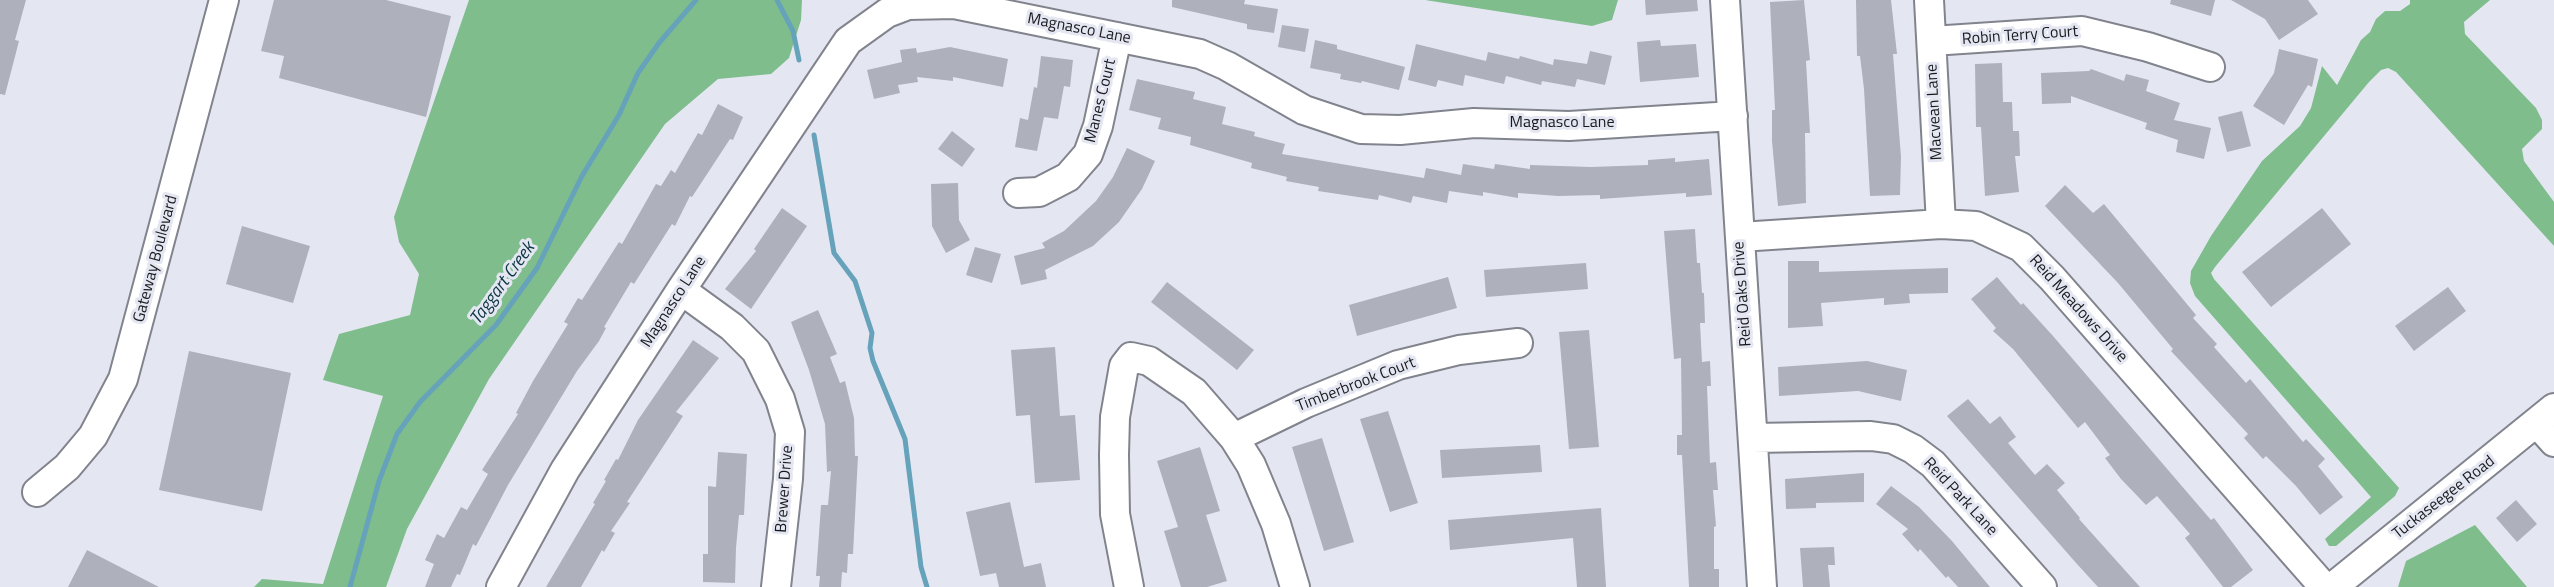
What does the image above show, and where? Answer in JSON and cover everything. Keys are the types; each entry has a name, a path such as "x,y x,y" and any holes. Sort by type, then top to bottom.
{"street":[{"name":"Gateway Boulevard","path":"37,492 67,467 93,436 123,379 224,0"},
{"name":"Reid Oaks Drive","path":"1725,0 1762,587"},
{"name":"Macvean Lane","path":"1929,0 1941,224"},
{"name":"Magnasco Lane","path":"501,587 565,470 681,290 848,41 887,13 908,5 954,4 1200,54 1227,66 1304,110 1361,129 1400,130 1474,123 1569,126 1733,116"},
{"name":"Robin Terry Court","path":"1932,41 2082,31 2148,47 2210,67"},
{"name":"Manes Court","path":"1018,193 1039,192 1068,177 1088,154 1098,126 1117,37"},
{"name":"Reid Meadows Drive","path":"1740,237 1941,224 1976,226 2021,248 2052,278 2324,587"},
{"name":"Brewer Drive","path":"681,290 732,327 756,351 780,399 790,432 788,479 776,587"},
{"name":"Timberbrook Court","path":"1234,438 1306,403 1398,366 1459,350 1518,344"},
{"path":"1129,587 1115,514 1114,455 1115,417 1124,366 1131,357 1149,361 1194,392 1234,438 1251,465 1276,524 1294,587"},
{"name":"Tuckaseegee Road","path":"2333,587 2548,424"},
{"name":"Reid Park Lane","path":"1753,438 1871,436 1893,440 1913,449 1933,464 2042,587"}],"green space":[{"path":"469,0 802,0 801,20 789,58 771,74 718,79 665,124 489,379 407,529 386,587 254,587 262,579 323,584 383,396 323,380 339,334 410,315 419,274 399,242 394,217"},
{"path":"1425,0 1618,0 1612,20 1592,26"},
{"path":"2410,0 2490,0 2464,22 2465,34 2536,108 2542,120 2542,129 2522,149 2524,161 2554,202 2554,246 2396,72 2388,68 2381,70 2369,82 2215,267 2211,273 2214,279 2399,488 2395,496 2336,546 2329,546 2325,539 2371,497 2195,296 2190,283 2191,271 2211,236 2262,161 2300,126 2311,108 2322,66 2337,85 2361,40 2370,32 2376,19 2385,11 2400,11 2410,4"},
{"path":"2475,525 2527,587 2398,587 2406,561"}],"building":[{"path":"0,0 26,0 15,40 19,41 5,95 0,94"},
{"path":"274,0 386,0 451,16 426,117 279,78 284,56 261,51"},
{"path":"1172,0 1245,0 1244,4 1278,9 1274,33 1247,29 1247,24 1172,7"},
{"path":"1645,0 1697,0 1698,11 1646,15"},
{"path":"1804,0 1810,60 1806,61 1810,133 1805,133 1806,203 1778,206 1772,141 1772,110 1775,110 1770,2"},
{"path":"1856,0 1891,0 1897,54 1893,54 1901,157 1900,195 1870,196 1864,89 1860,56 1857,56"},
{"path":"2171,0 2215,0 2211,16 2170,4"},
{"path":"2231,0 2308,0 2318,14 2279,40 2265,19"},
{"path":"1282,25 1309,29 1305,52 1278,47"},
{"path":"1315,40 1337,45 1337,49 1405,67 1399,90 1362,81 1361,83 1340,79 1341,74 1310,68"},
{"path":"1660,40 1661,46 1696,44 1699,77 1640,82 1637,42"},
{"path":"1416,44 1486,61 1488,52 1519,59 1520,56 1553,65 1554,59 1587,64 1590,51 1612,56 1605,85 1577,79 1575,87 1542,81 1541,85 1506,76 1504,84 1465,75 1463,86 1438,80 1436,87 1408,80"},
{"path":"950,47 1008,59 1003,87 953,77 953,81 917,77 918,82 898,85 900,93 874,99 867,70 902,62 900,50 916,48 917,53"},
{"path":"2279,49 2318,59 2312,87 2308,85 2284,125 2253,106 2274,73"},
{"path":"1041,56 1073,60 1070,87 1064,86 1058,119 1044,117 1037,151 1015,147 1020,118 1028,120 1034,87 1037,88"},
{"path":"2002,63 2003,102 2012,102 2013,131 2019,131 2020,156 2015,156 2019,192 1985,196 1981,127 1976,127 1975,64"},
{"path":"2091,69 2124,81 2126,74 2149,80 2146,91 2180,103 2174,120 2211,128 2204,159 2176,152 2178,140 2145,129 2147,123 2071,96 2071,103 2042,104 2041,73 2089,71"},
{"path":"1137,79 1195,92 1193,99 1226,107 1222,124 1255,132 1254,136 1285,144 1282,154 1424,178 1426,168 1461,175 1463,164 1494,169 1495,164 1530,169 1530,165 1591,167 1648,165 1648,160 1675,158 1675,162 1709,159 1712,195 1686,197 1686,193 1600,199 1600,195 1558,196 1518,193 1518,198 1483,192 1483,196 1449,191 1447,203 1413,196 1411,203 1379,195 1378,200 1318,191 1319,187 1286,181 1287,177 1251,168 1252,163 1190,145 1191,137 1158,129 1161,118 1129,110"},
{"path":"718,104 743,117 733,140 730,139 692,197 690,196 675,226 672,224 634,284 631,282 604,327 606,328 599,341 577,371 508,485 476,546 473,544 460,575 457,574 451,587 425,587 434,564 425,560 437,534 444,538 461,507 467,510 488,474 482,470 518,414 516,413 533,381 568,324 564,322 578,298 582,300 619,242 622,244 656,184 661,186 671,170 675,173 698,133 702,135"},
{"path":"2242,111 2251,146 2227,152 2218,117"},
{"path":"952,131 975,149 962,167 938,149"},
{"path":"1127,148 1155,161 1142,189 1119,222 1093,246 1045,270 1047,279 1021,285 1014,256 1045,248 1042,243 1064,231 1096,201 1113,177"},
{"path":"958,183 959,220 970,240 946,253 932,226 931,184"},
{"path":"2065,185 2093,213 2104,204 2196,315 2193,318 2217,344 2214,347 2246,383 2250,379 2303,442 2306,439 2325,459 2318,466 2343,497 2320,515 2296,486 2266,456 2263,459 2244,438 2248,434 2171,351 2173,349 2118,283 2045,206"},
{"path":"782,208 807,226 751,309 725,289 756,251 754,249"},
{"path":"2322,208 2351,244 2271,307 2242,272"},
{"path":"242,226 310,246 293,303 226,284"},
{"path":"1695,229 1697,263 1700,263 1702,293 1704,293 1705,323 1700,323 1702,362 1710,361 1711,386 1707,386 1710,463 1716,462 1718,490 1713,490 1716,526 1714,527 1714,569 1719,569 1719,587 1689,587 1682,455 1677,455 1677,435 1682,435 1681,358 1674,359 1664,231"},
{"path":"975,247 1001,254 992,283 966,275"},
{"path":"1788,261 1819,261 1819,272 1948,268 1948,293 1909,294 1910,303 1884,305 1884,298 1821,303 1823,326 1788,328"},
{"path":"1586,263 1588,289 1486,297 1484,270"},
{"path":"1448,277 1457,308 1357,336 1349,305"},
{"path":"1997,277 2021,305 2023,303 2053,336 2211,520 2214,518 2253,570 2231,587 2223,587 2185,538 2190,534 2157,496 2146,505 2121,479 2105,458 2110,455 2085,422 2078,428 2013,349 1993,331 1996,328 1971,299"},
{"path":"1167,282 1254,350 1237,370 1151,302"},
{"path":"2448,287 2466,311 2414,351 2395,326"},
{"path":"818,310 837,354 830,357 840,383 845,381 854,418 855,456 858,456 853,554 848,554 847,573 842,572 841,587 819,587 820,576 816,576 821,505 828,505 831,471 827,472 825,424 809,370 791,322"},
{"path":"1589,330 1599,447 1569,449 1559,332"},
{"path":"693,340 719,358 676,412 683,416 627,502 630,503 611,531 615,533 604,552 602,550 581,587 546,587 595,504 593,503 606,481 604,480 616,459 618,460 638,420"},
{"path":"1055,347 1060,416 1075,415 1080,480 1035,483 1030,415 1016,416 1011,350"},
{"path":"189,351 291,373 262,511 159,490"},
{"path":"1867,361 1907,370 1901,401 1858,391 1779,396 1778,367"},
{"path":"1968,399 1990,424 2000,416 2016,437 2008,443 2035,475 2047,464 2065,483 2057,490 2079,519 2140,587 2098,587 1947,416"},
{"path":"1388,411 1418,503 1390,512 1360,419"},
{"path":"1322,438 1354,542 1324,551 1292,447"},
{"path":"1540,445 1542,472 1442,478 1440,450"},
{"path":"1200,447 1220,511 1206,515 1227,581 1207,587 1181,587 1164,531 1178,527 1157,461"},
{"path":"718,452 747,454 744,515 739,515 735,583 703,582 703,554 708,554 708,486 716,487"},
{"path":"1864,473 1864,502 1816,503 1816,508 1786,509 1785,479"},
{"path":"1891,486 1919,507 1952,541 1990,587 1958,587 1948,576 1946,578 1920,549 1918,552 1902,534 1908,529 1876,504"},
{"path":"2516,500 2537,524 2517,542 2496,518"},
{"path":"1010,502 1024,567 1041,563 1046,587 999,587 996,573 980,576 966,512"},
{"path":"1601,508 1606,587 1577,587 1573,538 1450,550 1448,520"},
{"path":"1834,547 1835,565 1828,565 1830,587 1803,587 1800,548"},
{"path":"87,550 159,587 68,587"}],"waterway":[{"name":"Taggart Creek","path":"350,587 379,481 397,434 420,402 496,325 537,268 582,176 619,115 638,73 659,43 696,0"},
{"path":"777,0 793,31 799,60"},
{"path":"814,135 834,253 855,281 872,333 870,348 873,361 905,439 921,567 927,587"}]}
